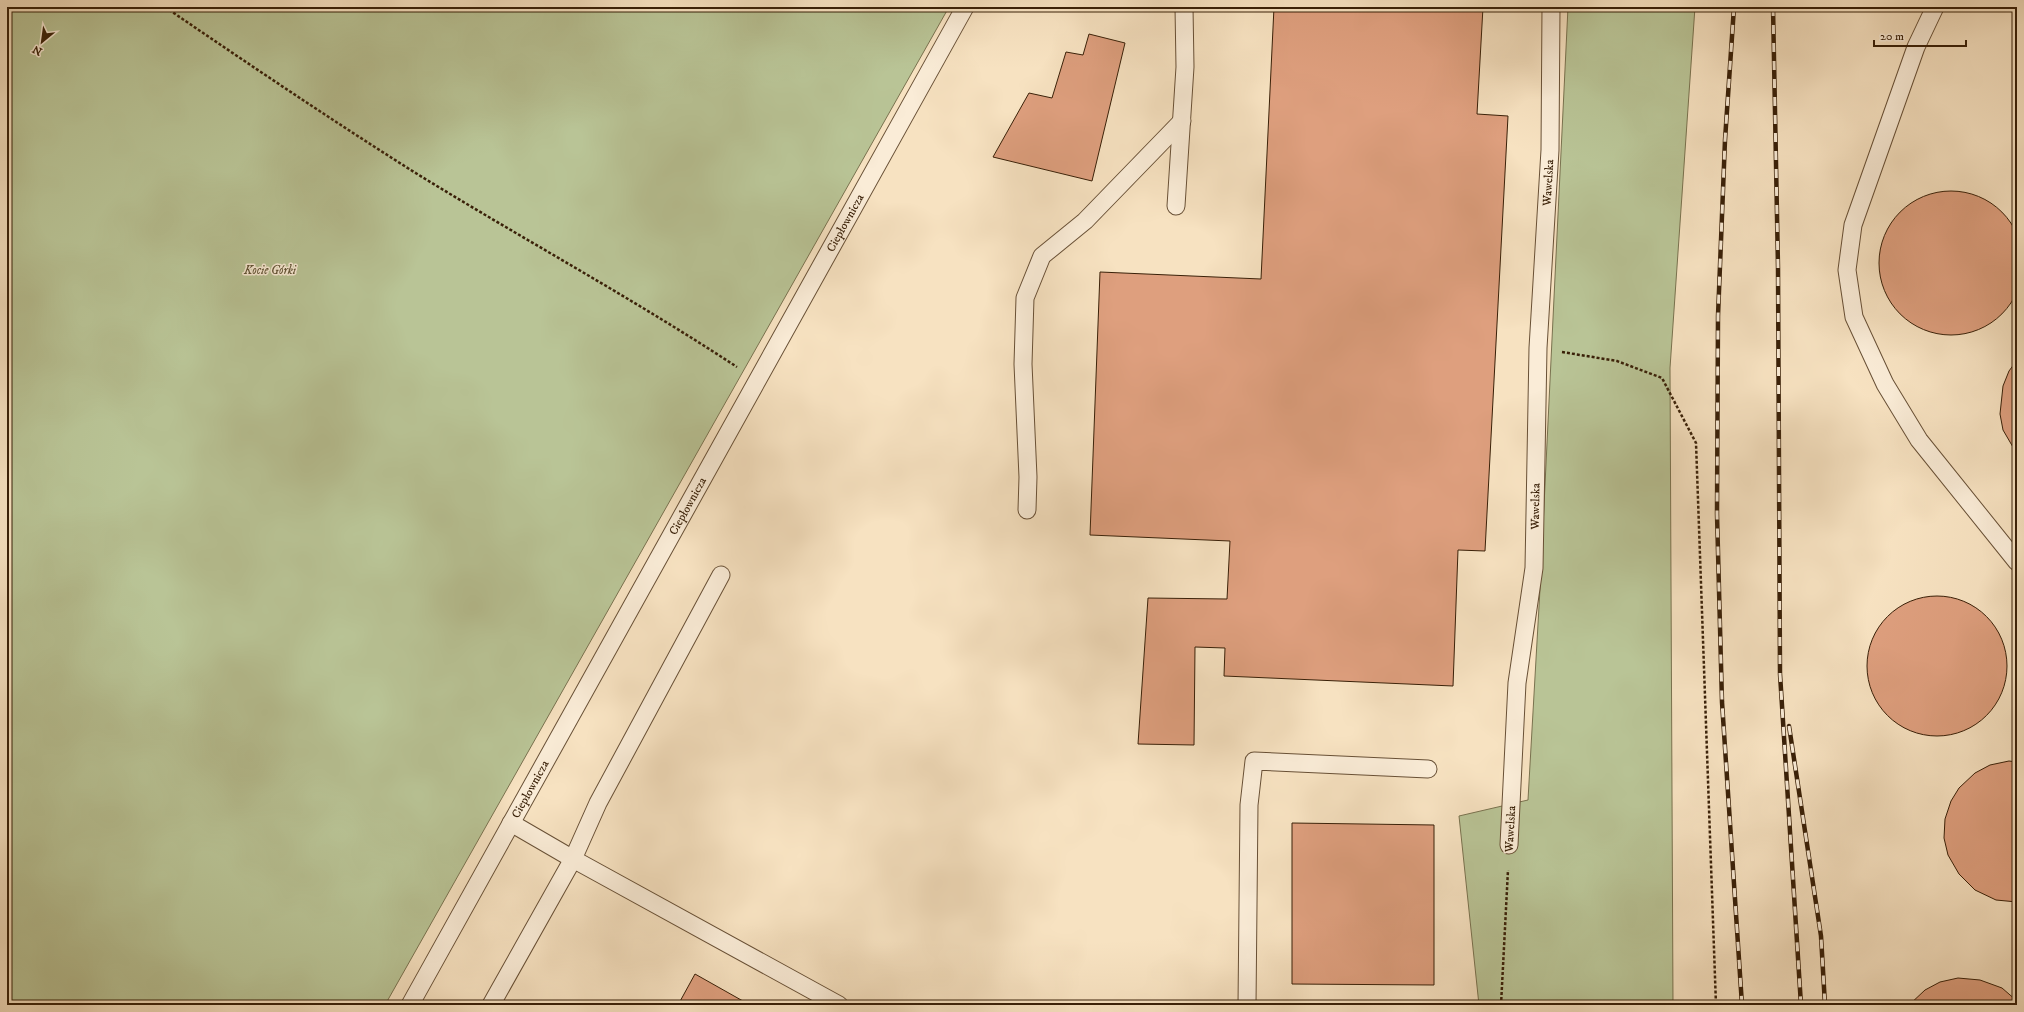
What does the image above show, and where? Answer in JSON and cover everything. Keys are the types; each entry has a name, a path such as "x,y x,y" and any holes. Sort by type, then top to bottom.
{"lane":[{"name":"Ciepłownicza","path":"410,1005 965,7"},
{"path":"1176,206 1185,67 1184,7"},
{"name":"Wawelska","path":"1510,845 1516,683 1534,568 1538,348 1550,150 1551,7"},
{"path":"1935,7 1916,47 1853,225 1847,270 1854,317 1885,384 1919,440 2017,562"},
{"path":"1027,510 1028,477 1023,364 1024,298 1042,256 1085,221 1182,121"},
{"path":"491,1005 573,859 598,803 721,575"},
{"path":"1247,1005 1249,805 1254,761 1428,769"},
{"path":"511,823 573,859 839,1005"}],"path":[{"path":"165,7 414,172 682,332 757,381"},
{"path":"1538,348 1617,361 1662,378 1696,443 1716,1005"},
{"name":"Wawelska","path":"1501,1005 1510,845"}],"green space":[{"name":"Kocie Górki","path":"7,7 949,7 385,1005 7,1005"},
{"path":"1568,7 1695,7 1670,368 1673,1005 1479,1005 1459,816 1528,800 1540,589"}],"building":[{"path":"1274,7 1483,7 1477,114 1508,116 1485,551 1458,550 1453,686 1224,676 1225,648 1195,647 1194,745 1138,744 1148,598 1227,599 1230,541 1090,535 1100,272 1261,279"},
{"path":"1089,34 1125,43 1092,181 993,157 1029,93 1052,98 1066,52 1083,55"},
{"path":"1951,191 1978,197 1991,203 2002,212 2011,223 2017,236 2023,263 2017,290 2011,303 2002,314 1991,323 1978,329 1951,335 1924,329 1911,323 1900,314 1891,303 1885,290 1879,263 1885,236 1891,223 1900,212 1911,203 1924,197"},
{"path":"2017,360 2017,454 2003,430 2000,414 2003,386 2009,371"},
{"path":"1944,596 1964,601 1987,616 2002,639 2006,652 2006,680 2002,693 1987,716 1964,731 1951,735 1930,736 1910,731 1887,716 1872,693 1868,680 1867,659 1872,639 1887,616 1910,601 1923,597"},
{"path":"2009,761 2017,762 2017,902 1996,900 1975,890 1959,874 1948,855 1944,838 1945,819 1951,801 1959,788 1975,773 1990,765"},
{"path":"1292,823 1434,825 1434,985 1292,984"},
{"path":"695,974 750,1005 678,1005"},
{"path":"1958,978 1980,980 2002,988 2017,1001 2017,1005 1909,1005 1925,990 1940,982"}],"railway":[{"path":"1734,7 1725,140 1718,316 1717,514 1722,702 1742,1005"},
{"path":"1773,7 1778,267 1780,674 1801,1005"},
{"path":"1789,726 1821,936 1825,1005"}]}
